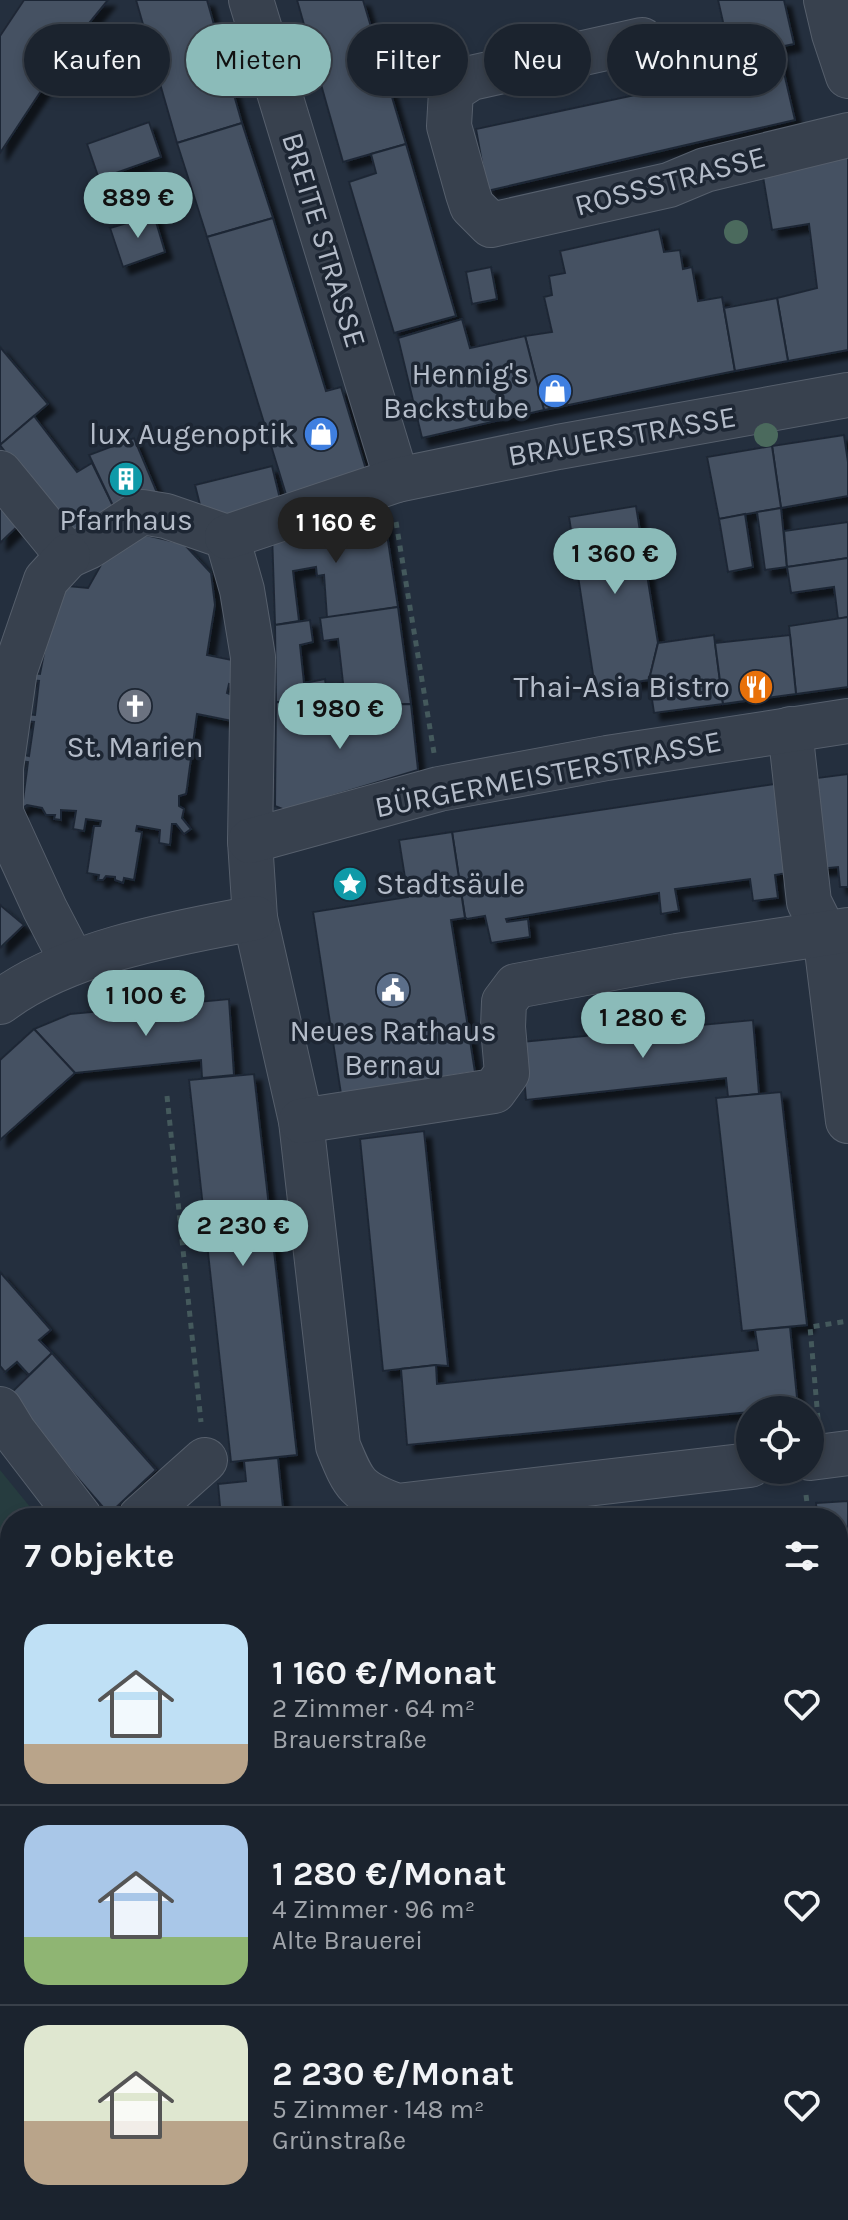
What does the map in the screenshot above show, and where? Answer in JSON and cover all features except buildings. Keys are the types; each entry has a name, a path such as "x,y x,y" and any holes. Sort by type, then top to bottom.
{"street":[{"name":"BREITE STRASSE","path":"251,0 388,483"},
{"path":"826,0 848,76"},
{"name":"ROSSSTRASSE","path":"607,48 471,78 451,91 449,126 468,194 472,206 491,225 669,185 705,170 848,135"},
{"name":"BRAUERSTRASSE","path":"227,537 388,483 558,447 848,395"},
{"path":"0,473 68,556"},
{"path":"72,961 1,813 1,768 15,670 46,580 68,556 88,547 142,512 166,516 227,537 242,590 253,657 250,841 255,918 301,1121 338,1446 351,1479 369,1496 397,1506 736,1467"},
{"name":"BÜRGERMEISTERSTRASSE","path":"250,841 439,789 607,758 848,721"},
{"path":"790,729 809,902 837,932 848,1121"},
{"path":"0,1002 72,961 255,918"},
{"path":"301,1121 494,1091 507,1073 504,1002 516,986 677,956 837,932"},
{"path":"0,1409 72,1508"},
{"path":"151,1508 205,1460"}],"path":[{"path":"388,483 410,598 439,789"},
{"path":"167,1096 205,1460"},
{"path":"826,1446 810,1327 848,1321"}],"green space":[{"path":"0,1470 31,1508 0,1508"}],"place":[{"name":"Hennig's Backstube","path":"555,391"},
{"name":"lux Augenoptik","path":"321,434"},
{"name":"Pfarrhaus","path":"126,479"},
{"name":"Thai-Asia Bistro","path":"756,687"},
{"name":"St. Marien","path":"135,706"},
{"name":"Stadtsäule","path":"350,884"},
{"name":"Neues Rathaus Bernau","path":"393,990"}]}
